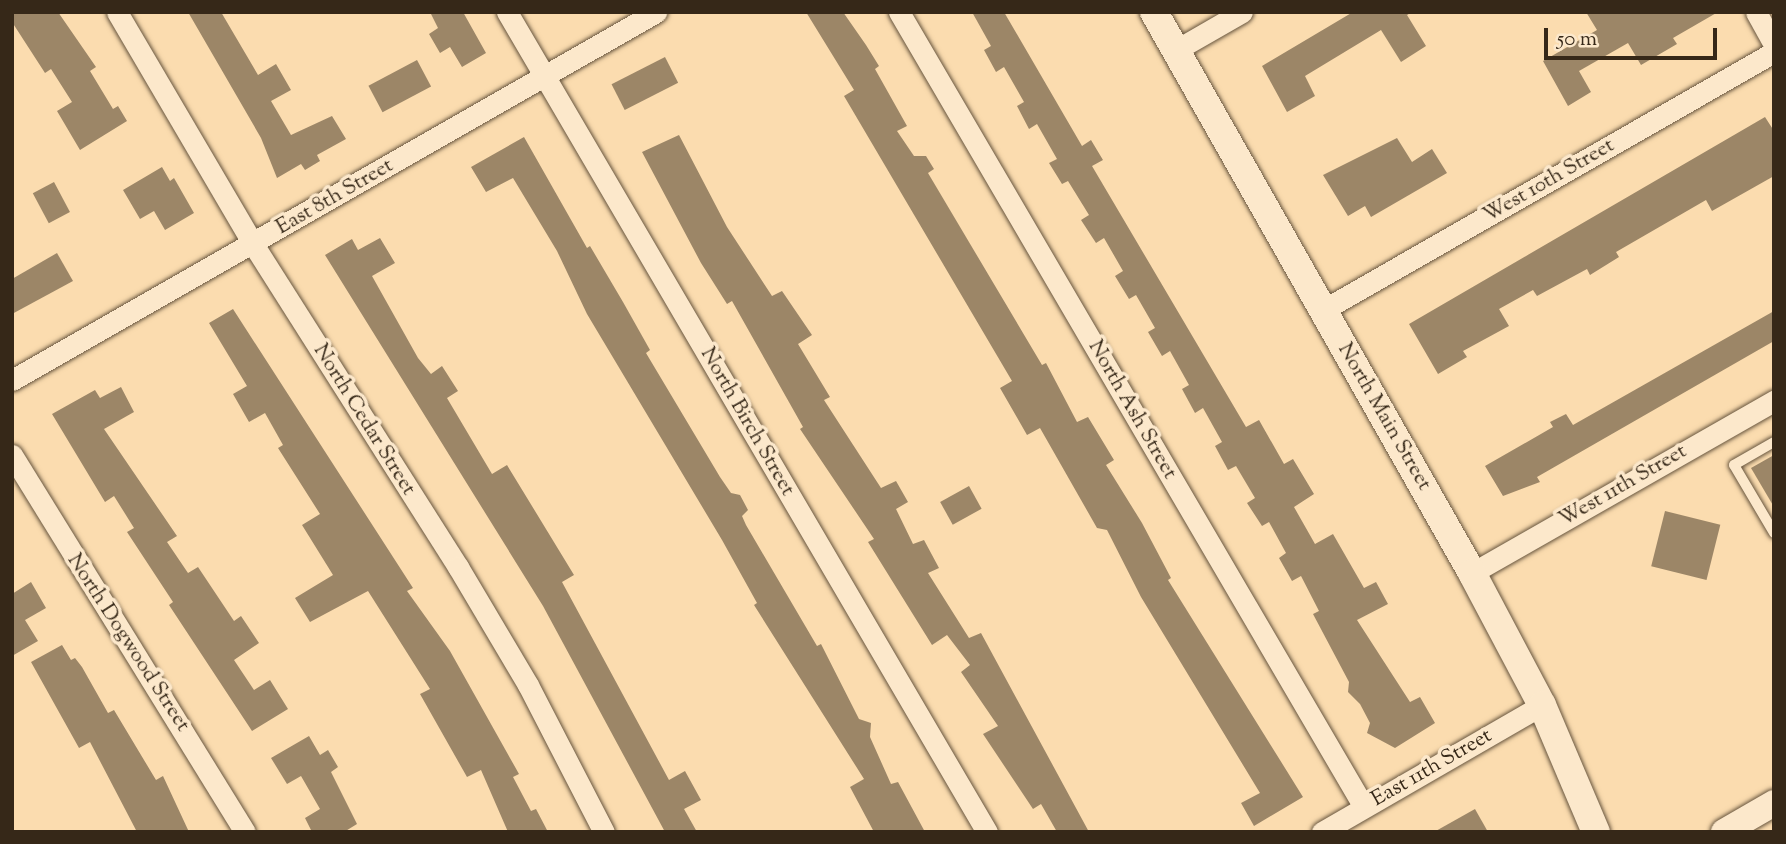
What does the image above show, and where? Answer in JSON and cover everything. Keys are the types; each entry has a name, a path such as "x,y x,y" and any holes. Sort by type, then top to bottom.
{"main road":[{"name":"North Main Street","path":"1154,12 1472,573 1542,705 1596,832"}],"street":[{"name":"North Cedar Street","path":"117,12 253,244 458,567 528,685 604,832"},
{"name":"North Birch Street","path":"507,12 987,832"},
{"name":"East 8th Street","path":"12,380 656,12"},
{"name":"North Ash Street","path":"899,12 1364,807"},
{"path":"1175,50 1242,12"},
{"path":"1755,12 1774,44"},
{"name":"West 10th Street","path":"1324,310 1774,52"},
{"name":"West 11th Street","path":"1472,573 1774,401"},
{"name":"North Dogwood Street","path":"12,455 245,832"},
{"name":"East 11th Street","path":"1322,832 1542,705"},
{"path":"1724,832 1774,803"}],"lane":[{"path":"1774,442 1734,465 1769,515 1774,533"}],"building":[{"path":"12,12 58,12 96,67 90,71 113,109 118,106 127,121 80,150 57,111 72,102 51,69 45,73 12,22"},
{"path":"188,12 221,12 258,75 276,64 291,90 271,101 291,135 332,116 346,139 317,155 320,161 305,170 301,164 277,178 261,138"},
{"path":"430,12 463,12 486,53 462,67 450,47 440,53 429,34 438,28"},
{"path":"806,12 843,12 866,45 879,66 875,69 907,126 897,131 914,156 926,156 934,169 928,173 1042,365 1046,363 1077,422 1088,417 1114,460 1106,465 1142,523 1171,578 1168,580 1303,797 1254,826 1241,803 1260,793 1141,597 1107,530 1097,528 1040,428 1027,435 1000,388 1012,381 844,96 854,90"},
{"path":"972,12 1004,12 1082,146 1091,140 1103,160 1092,166 1246,427 1259,420 1284,464 1293,459 1314,494 1294,507 1315,544 1333,534 1364,588 1376,582 1388,604 1357,620 1410,702 1420,697 1435,723 1395,748 1367,733 1370,723 1360,704 1348,692 1349,682 1313,614 1319,611 1301,576 1292,581 1279,558 1286,553 1269,522 1262,526 1247,503 1255,498 1236,466 1228,470 1215,446 1222,442 1203,408 1195,413 1182,389 1189,385 1170,351 1162,356 1148,332 1155,328 1136,295 1129,299 1115,276 1123,271 1104,238 1096,243 1081,220 1089,215 1068,181 1062,184 1049,163 1057,159 1037,124 1029,129 1017,106 1024,102 1004,67 996,72 984,50 991,46"},
{"path":"1353,12 1412,12 1407,15 1426,46 1401,62 1381,30 1305,76 1315,96 1287,112 1262,66"},
{"path":"1586,12 1718,12 1673,38 1677,44 1641,65 1628,43 1579,71 1591,92 1568,106 1543,61 1597,30"},
{"path":"665,57 678,83 625,110 612,84"},
{"path":"417,60 431,86 383,112 368,86"},
{"path":"1765,117 1774,131 1774,176 1712,211 1706,200 1616,252 1619,257 1590,275 1587,269 1537,296 1533,290 1499,309 1509,326 1463,351 1467,357 1438,374 1409,324"},
{"path":"679,135 727,227 772,296 782,291 812,335 798,344 830,397 824,400 881,488 896,481 908,502 896,509 913,544 924,540 939,568 928,573 969,638 981,633 1089,832 1057,832 1041,804 1033,809 983,734 998,726 961,672 970,665 947,635 932,645 868,542 874,539 800,429 803,427 732,301 727,304 701,263 642,152"},
{"path":"524,137 587,248 590,246 623,302 650,350 646,353 720,477 731,493 740,495 748,510 742,516 746,525 817,646 821,644 859,719 871,723 870,737 891,784 898,782 925,832 874,832 850,787 864,779 754,605 757,603 722,540 587,314 557,251 513,178 486,192 471,167"},
{"path":"1397,138 1412,162 1432,149 1447,173 1371,217 1365,206 1348,216 1323,175"},
{"path":"162,167 170,181 174,178 194,213 165,230 154,211 140,219 123,190"},
{"path":"54,182 70,212 49,223 33,193"},
{"path":"380,238 395,263 372,276 418,358 431,374 442,366 458,391 447,398 492,474 507,465 574,575 562,582 669,780 685,771 701,800 684,809 697,832 665,832 543,606 325,255 352,239 358,250"},
{"path":"57,253 73,281 12,314 12,279"},
{"path":"233,309 413,588 407,591 450,651 519,774 513,777 531,811 536,809 548,832 508,832 481,770 467,777 420,694 430,689 368,591 310,622 295,598 333,575 302,525 320,514 278,448 283,445 265,413 249,422 233,394 247,386 209,323"},
{"path":"1774,311 1774,341 1537,477 1540,482 1503,496 1485,466 1553,427 1550,422 1566,414 1573,425"},
{"path":"121,387 134,412 104,429 177,536 167,542 188,573 198,567 234,621 241,616 259,643 234,660 254,690 270,680 288,709 252,731 169,605 173,602 127,532 134,528 114,496 105,502 52,414 95,390 100,398"},
{"path":"1774,455 1774,507 1751,468"},
{"path":"969,486 982,509 953,525 940,502"},
{"path":"1665,511 1720,525 1707,580 1651,566"},
{"path":"31,582 46,608 25,620 38,641 12,656 12,594"},
{"path":"62,645 71,660 75,658 82,667 108,713 114,710 156,780 163,776 189,832 137,832 90,742 79,748 31,662"},
{"path":"309,736 320,755 328,750 338,767 331,772 357,824 344,832 312,832 305,818 320,809 301,776 287,784 271,758"},
{"path":"1475,809 1488,832 1434,832"}]}
